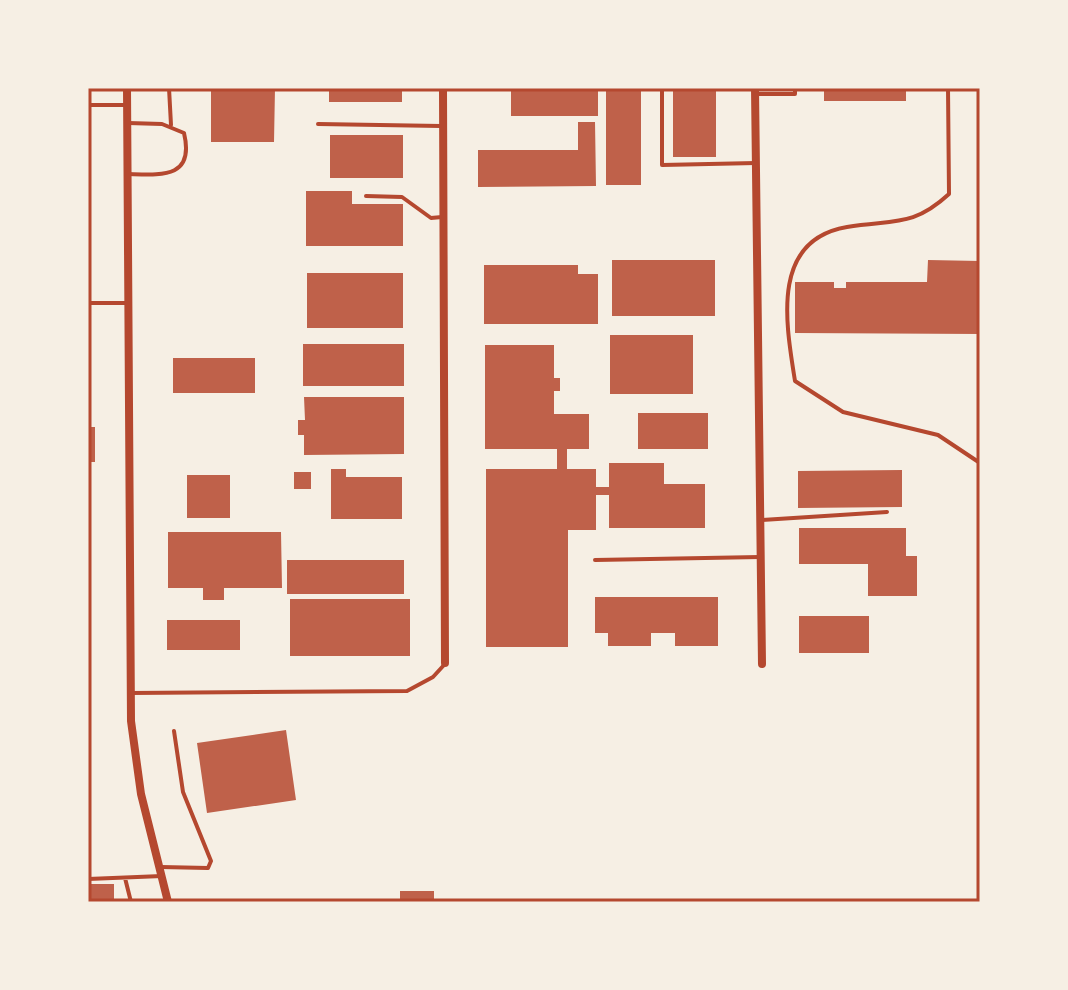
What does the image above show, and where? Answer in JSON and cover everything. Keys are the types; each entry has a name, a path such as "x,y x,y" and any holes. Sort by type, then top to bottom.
{"street":[{"path":"127,88 131,693 137,777 168,902"},
{"path":"443,88 445,663"},
{"path":"755,91 762,664"}],"lane":[{"path":"169,88 171,126"},
{"path":"662,88 662,165 756,163"},
{"path":"755,91 795,94 795,88"},
{"path":"948,88 949,194 916,219 843,228 807,244 789,274 787,330 795,381 843,412 938,435 980,463"},
{"path":"88,105 127,105"},
{"path":"127,123 171,126 184,133 188,147 180,167 166,175 128,174"},
{"path":"318,124 443,126"},
{"path":"366,196 402,197 431,218 444,217"},
{"path":"88,303 128,303"},
{"path":"759,520 887,512"},
{"path":"595,560 760,557"},
{"path":"131,693 407,691 433,677 445,663"},
{"path":"88,879 208,868 211,861 183,792 174,731"},
{"path":"125,878 131,902"}],"building":[{"path":"211,88 275,88 274,142 211,142"},
{"path":"329,88 402,88 402,102 329,102"},
{"path":"511,88 598,88 598,116 511,116"},
{"path":"606,88 641,88 641,185 606,185"},
{"path":"673,88 716,88 716,157 673,157"},
{"path":"824,88 906,88 906,101 824,101"},
{"path":"578,122 595,122 596,186 478,187 478,150 578,150"},
{"path":"330,135 403,135 403,178 330,178"},
{"path":"306,191 352,191 352,204 403,204 403,246 306,246"},
{"path":"612,260 715,260 715,316 612,316"},
{"path":"928,260 980,261 980,334 795,333 795,282 834,282 834,288 846,288 846,282 927,282"},
{"path":"484,265 578,265 578,274 598,274 598,324 484,324"},
{"path":"307,273 403,273 403,328 307,328"},
{"path":"610,335 693,335 693,394 610,394"},
{"path":"303,344 404,344 404,386 303,386"},
{"path":"485,345 554,345 554,378 560,378 560,391 554,391 554,414 589,414 589,449 567,449 567,469 596,469 596,487 609,487 609,463 664,463 664,484 705,484 705,528 609,528 609,495 596,495 596,530 568,530 568,647 486,647 486,469 557,469 557,449 485,449"},
{"path":"173,358 255,358 255,393 173,393"},
{"path":"304,397 404,397 404,454 304,455 304,435 298,435 298,420 305,420"},
{"path":"638,413 708,413 708,449 638,449"},
{"path":"88,427 95,427 95,462 88,462"},
{"path":"331,469 346,469 346,477 402,477 402,519 331,519"},
{"path":"902,470 902,507 798,508 798,471"},
{"path":"294,472 311,472 311,489 294,489"},
{"path":"187,475 230,475 230,518 187,518"},
{"path":"799,528 906,528 906,556 917,556 917,596 868,596 868,564 799,564"},
{"path":"168,532 281,532 282,588 224,588 224,600 203,600 203,588 168,588"},
{"path":"287,560 404,560 404,594 287,594"},
{"path":"595,597 718,597 718,646 675,646 675,633 651,633 651,646 608,646 608,633 595,633"},
{"path":"290,599 410,599 410,656 290,656"},
{"path":"799,616 869,616 869,653 799,653"},
{"path":"167,620 240,620 240,650 167,650"},
{"path":"286,730 296,800 207,813 197,743"},
{"path":"88,884 114,884 114,902 88,902"},
{"path":"400,891 434,891 434,902 400,902"}]}
